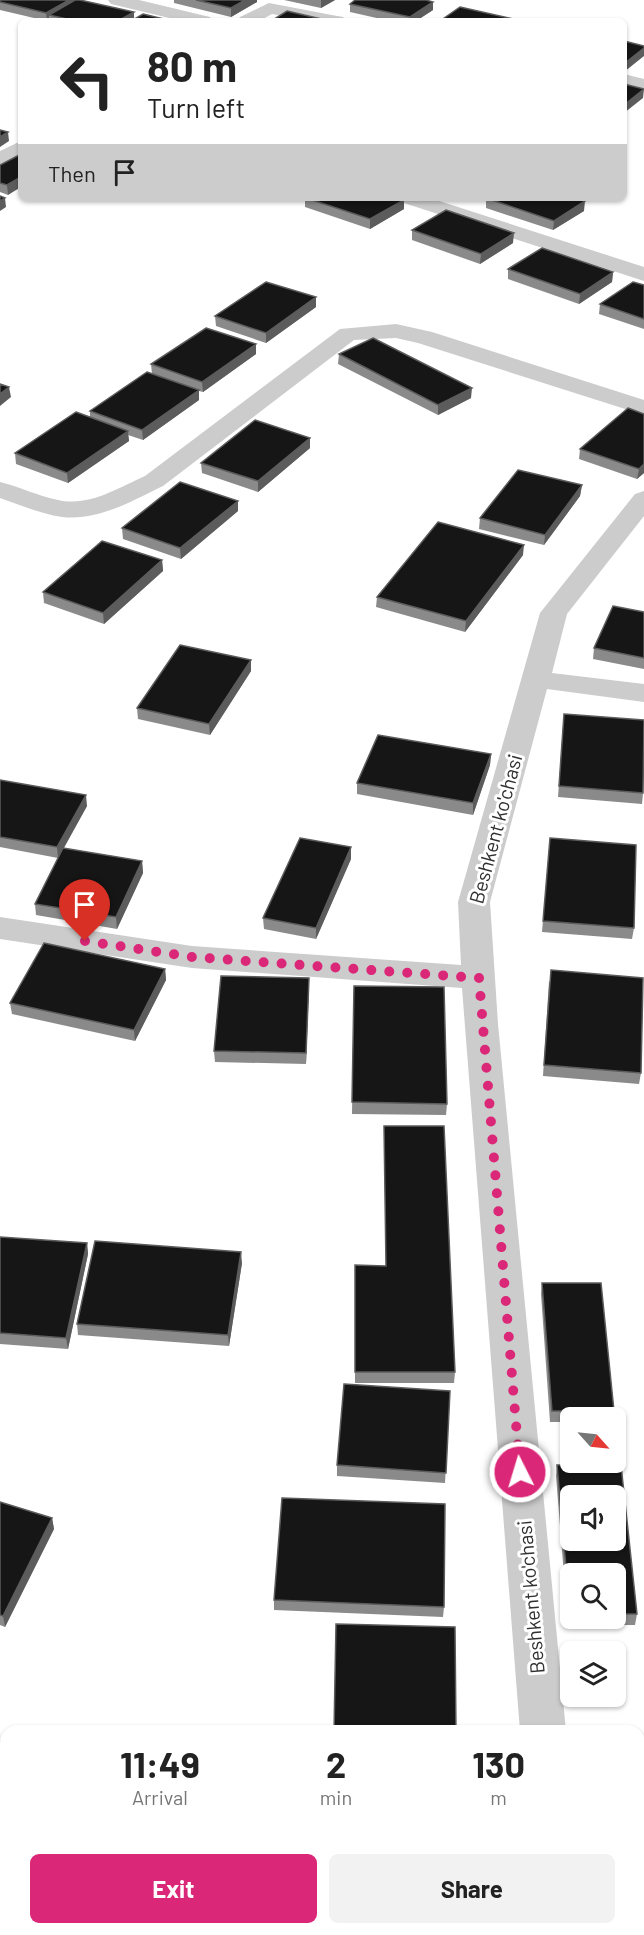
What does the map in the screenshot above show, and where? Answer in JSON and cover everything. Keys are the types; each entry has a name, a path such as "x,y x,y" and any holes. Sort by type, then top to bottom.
{"street":[{"path":"117,0 192,18"},
{"path":"251,18 269,8 321,18"},
{"path":"627,81 644,85"},
{"path":"0,159 18,149"},
{"path":"418,201 554,243 644,274"},
{"path":"0,490 63,510 98,506 128,493 154,481 348,334 396,331 424,336 644,408"},
{"name":"Beshkent ko'chasi","path":"542,1725 474,902 555,613 644,499"},
{"path":"536,679 644,693"},
{"path":"0,928 192,957 479,978"}],"building":[{"path":"0,0 69,0 46,13 0,2"},
{"path":"75,0 134,12 123,18 62,18 49,15"},
{"path":"196,0 245,0 231,8"},
{"path":"355,0 426,0 433,2 410,17 350,4"},
{"path":"460,7 509,18 444,18"},
{"path":"287,11 317,18 276,18"},
{"path":"143,14 160,18 136,18"},
{"path":"627,42 644,46 627,61"},
{"path":"627,85 644,89 627,103"},
{"path":"0,130 8,132 0,137"},
{"path":"18,156 18,179 7,185 0,183 0,165"},
{"path":"315,201 402,201 370,219"},
{"path":"495,201 585,201 554,221"},
{"path":"446,210 514,233 481,254 412,230"},
{"path":"542,248 613,272 580,294 508,269"},
{"path":"266,282 316,297 266,333 215,316"},
{"path":"633,282 644,285 644,319 600,304"},
{"path":"206,328 256,344 202,382 151,364"},
{"path":"373,338 472,388 438,405 339,354"},
{"path":"147,372 199,390 142,430 90,411"},
{"path":"0,384 9,387 0,394"},
{"path":"628,408 644,414 644,464 639,469 580,449"},
{"path":"76,412 128,431 67,473 15,453"},
{"path":"255,420 310,438 258,481 201,463"},
{"path":"518,470 582,485 545,535 480,518"},
{"path":"180,482 238,501 180,548 122,528"},
{"path":"438,522 524,545 466,621 377,597"},
{"path":"102,541 162,560 103,613 43,592"},
{"path":"613,606 644,612 644,658 594,648"},
{"path":"180,645 251,660 209,724 137,708"},
{"path":"564,714 644,720 643,793 559,786"},
{"path":"378,735 491,754 473,803 357,783"},
{"path":"0,780 86,795 57,847 0,837"},
{"path":"300,838 351,847 316,928 263,918"},
{"path":"550,838 636,845 634,928 543,921"},
{"path":"63,848 142,861 116,917 35,904"},
{"path":"44,943 165,969 134,1030 10,1003"},
{"path":"551,970 643,978 641,1073 544,1065"},
{"path":"221,976 309,978 306,1053 214,1051"},
{"path":"354,986 444,987 447,1104 352,1102"},
{"path":"384,1126 444,1126 455,1372 355,1372 355,1265 386,1266"},
{"path":"0,1237 87,1243 66,1338 0,1333"},
{"path":"95,1241 241,1252 228,1335 77,1324"},
{"path":"542,1283 601,1283 614,1407 560,1407 560,1411 552,1411"},
{"path":"344,1384 450,1391 446,1473 337,1465"},
{"path":"557,1465 560,1465 560,1473 622,1473 623,1485 560,1485 560,1499"},
{"path":"282,1498 445,1504 444,1607 274,1600"},
{"path":"0,1502 52,1518 3,1616 0,1615"},
{"path":"626,1512 637,1614 626,1614 626,1563 566,1563 565,1551 626,1551"},
{"path":"336,1624 455,1627 456,1725 334,1725"}],"route":[{"path":"85,941 192,957 479,978 481,1024 520,1472"}]}
